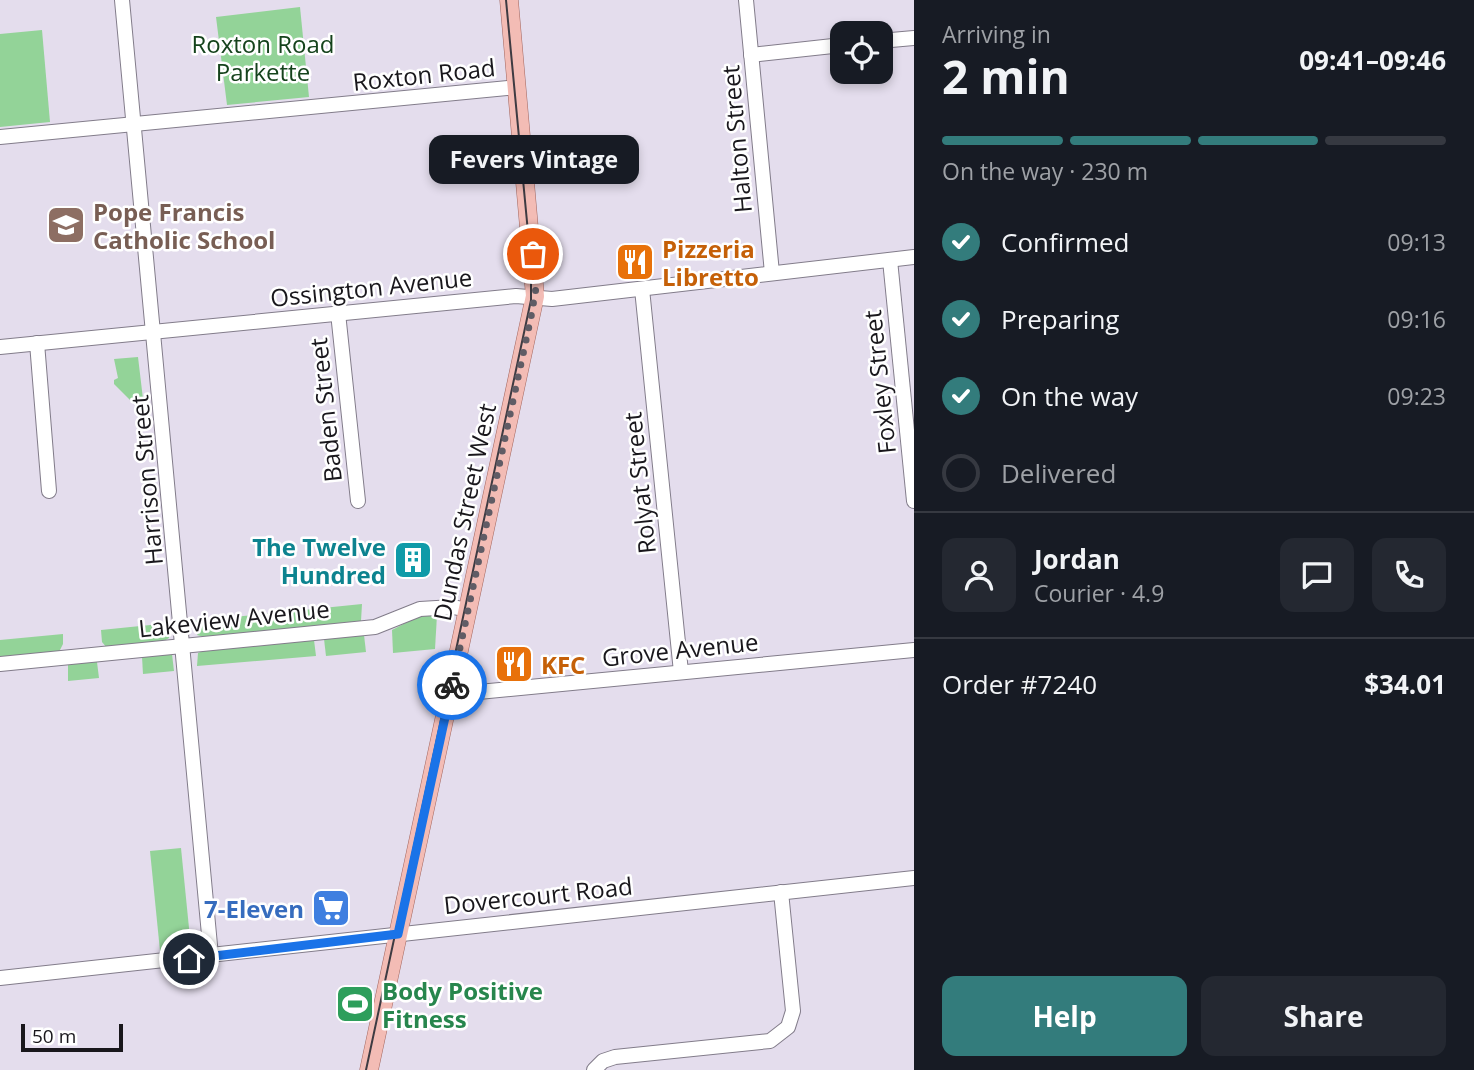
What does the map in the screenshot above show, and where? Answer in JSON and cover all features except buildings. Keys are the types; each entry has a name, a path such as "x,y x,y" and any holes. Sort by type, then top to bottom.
{"main road":[{"name":"Dundas Street West","path":"369,1070 535,296 509,0"}],"street":[{"name":"Harrison Street","path":"122,0 211,956"},
{"name":"Halton Street","path":"746,0 772,273"},
{"path":"893,40 914,38"},
{"path":"751,55 830,46"},
{"name":"Roxton Road","path":"0,137 518,87"},
{"name":"Ossington Avenue","path":"0,347 338,313 535,296 552,299 914,257"},
{"name":"Foxley Street","path":"890,260 914,501"},
{"name":"Rolyat Street","path":"642,289 681,672"},
{"name":"Baden Street","path":"338,313 358,501"},
{"path":"37,343 49,492"},
{"name":"Lakeview Avenue","path":"0,664 382,626 420,609 453,607 468,610"},
{"name":"Grove Avenue","path":"451,691 468,693 914,650"},
{"name":"Dovercourt Road","path":"0,978 914,878"},
{"path":"594,1070 603,1061 615,1057 770,1041 784,1032 793,1010 781,892"}],"green space":[{"name":"Roxton Road Parkette","path":"300,7 309,97 227,105 216,17"},
{"path":"42,30 50,122 0,127 0,34"},
{"path":"138,357 143,399 130,400 114,384 114,380 118,378 114,359"},
{"path":"362,604 361,621 204,637 197,635 199,632 194,626 194,621"},
{"path":"437,615 435,649 393,653 392,630 419,616"},
{"path":"170,623 169,638 164,641 107,648 102,642 101,630"},
{"path":"63,634 63,644 59,652 0,657 0,640"},
{"path":"364,635 366,652 326,656 324,639"},
{"path":"314,640 316,656 197,666 198,653 203,651"},
{"path":"172,654 174,671 143,674 142,657"},
{"path":"97,662 99,678 68,681 68,664"},
{"path":"181,848 191,948 160,951 150,851"}],"tram line":[{"path":"366,1070 531,300 531,264 506,0"}],"way so far":[{"path":"452,685 533,307 536,288 533,254"}],"place":[{"name":"Pope Francis Catholic School","path":"66,225"},
{"name":"Fevers Vintage","path":"533,254"},
{"name":"Pizzeria Libretto","path":"635,262"},
{"name":"The Twelve Hundred","path":"413,560"},
{"name":"KFC","path":"514,664"},
{"name":"7-Eleven","path":"331,908"},
{"name":"Body Positive Fitness","path":"355,1004"}],"route":[{"path":"189,959 343,943 398,934 452,685"}]}
